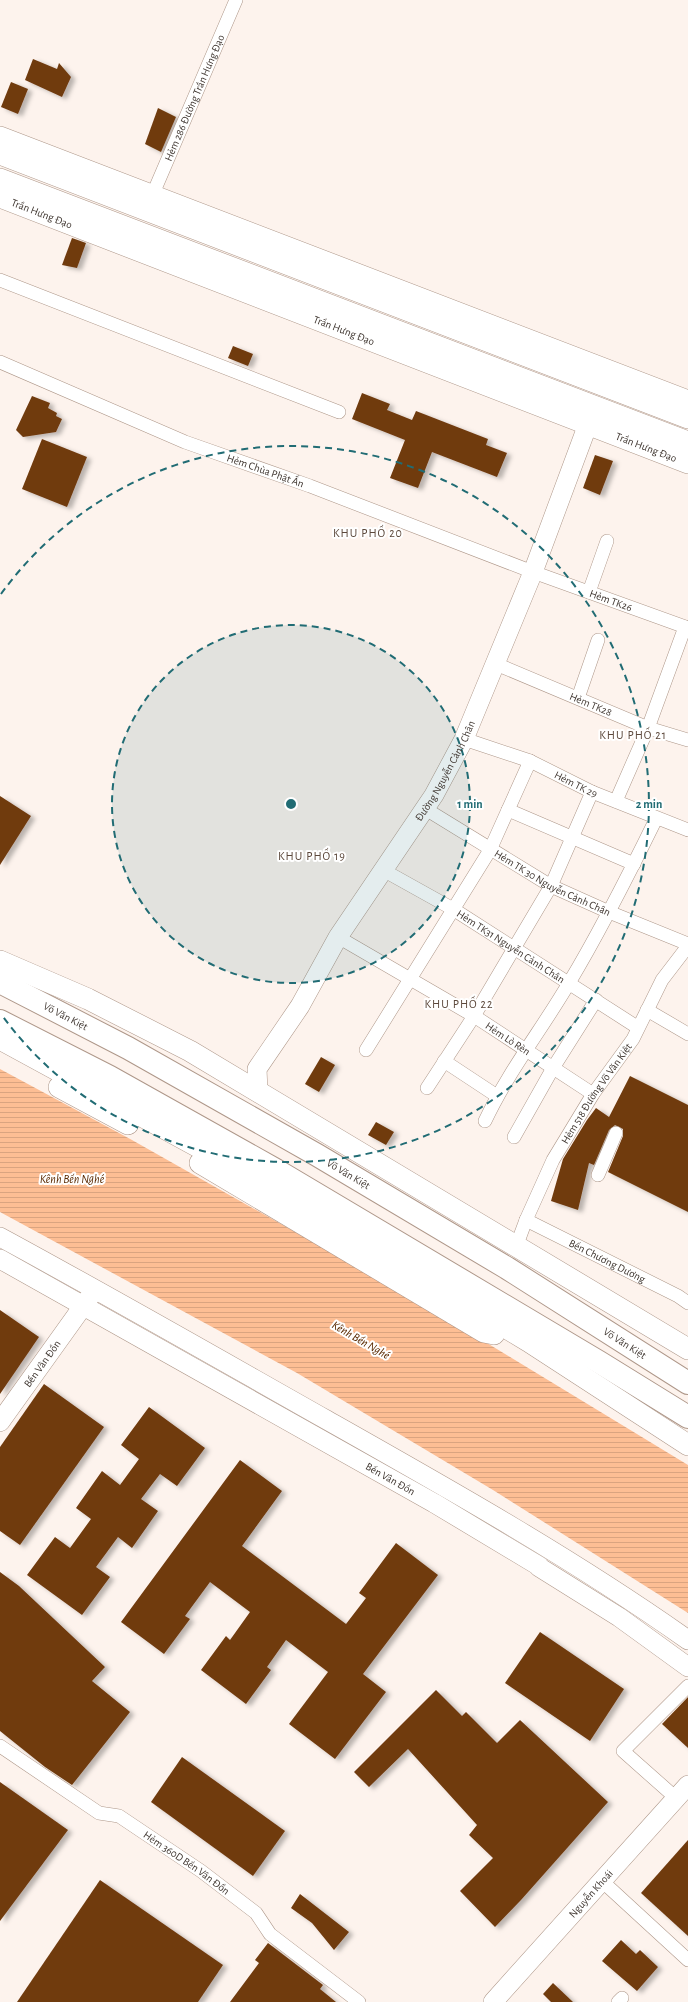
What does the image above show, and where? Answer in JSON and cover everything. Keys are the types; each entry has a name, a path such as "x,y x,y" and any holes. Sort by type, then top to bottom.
{"highway":[{"name":"Võ Văn Kiệt","path":"0,982 128,1048 317,1156 514,1272 688,1383"},
{"path":"0,1021 110,1077 276,1170 599,1362 688,1417"}],"main road":[{"path":"0,137 149,203"},
{"path":"0,154 149,203 379,290 685,409"},
{"name":"Trần Hưng Đạo","path":"0,179 12,196 135,240 590,415 688,463"},
{"path":"135,240 149,203"},
{"path":"367,328 379,290"},
{"path":"590,415 603,377"},
{"name":"Trần Hưng Đạo","path":"590,415 688,442"},
{"name":"Đường Nguyễn Cảnh Chân","path":"257,1069 300,1006 338,937 434,795 464,739 533,572 590,415"},
{"name":"Võ Văn Kiệt","path":"0,961 137,1023 233,1076 688,1349"},
{"path":"0,1039 274,1188 528,1341 688,1445"},
{"path":"0,1055 192,1159 484,1332 528,1341"},
{"path":"233,1076 257,1069 258,1091"},
{"name":"Bến Vân Đồn","path":"0,1237 96,1289 460,1495 639,1605 688,1640"},
{"name":"Bến Vân Đồn","path":"0,1259 427,1499 539,1566 539,1568 619,1617 688,1667"},
{"name":"Bến Vân Đồn","path":"0,1422 96,1289"},
{"name":"Nguyễn Khoái","path":"492,2002 682,1791"}],"street":[{"name":"Hẻm 286 Đường Trần Hưng Ðạo","path":"149,203 236,0"},
{"path":"0,280 339,412"},
{"name":"Hẻm Chùa Phật Ấn","path":"0,362 185,442 310,486 533,572"},
{"path":"589,592 607,541"},
{"name":"Hẻm TK26","path":"533,572 687,628"},
{"path":"616,801 648,728 687,628"},
{"path":"578,698 598,640"},
{"name":"Hẻm TK28","path":"496,664 648,728 688,740"},
{"name":"Hẻm TK 29","path":"464,739 530,761 592,792 688,830"},
{"path":"366,1050 490,850 530,761"},
{"path":"427,1088 474,1016 551,886 592,792"},
{"name":"Hẻm TK 30 Nguyễn Cảnh Chân","path":"424,808 490,850 551,886 688,945"},
{"path":"508,810 634,864"},
{"path":"485,1121 497,1096 569,983 609,912 656,818"},
{"name":"Hẻm TK31 Nguyễn Cảnh Chân","path":"383,870 453,909 637,1027"},
{"name":"Hẻm Lò Rèn","path":"338,937 474,1016 593,1094"},
{"name":"Hẻm 518 Đường Võ Văn Kiệt","path":"516,1247 526,1220 553,1160 593,1094 633,1039 637,1027 662,980 688,945"},
{"path":"514,1137 553,1068 596,1000"},
{"path":"647,1010 688,1034"},
{"path":"444,1061 497,1096"},
{"path":"598,1175 616,1133"},
{"name":"Bến Chương Dương","path":"526,1220 678,1296 688,1303"},
{"path":"682,1791 623,1751 688,1686"},
{"name":"Hẻm 360D Bến Vân Đồn","path":"0,1746 99,1813 119,1816 201,1871 256,1913 270,1934 359,2002"},
{"path":"602,1881 688,1960"}],"water":[{"name":"Kênh Bến Nghé","path":"0,1069 132,1140 421,1303 688,1465 688,1613 493,1490 297,1373 0,1212"}],"building":[{"path":"33,59 57,69 59,63 71,77 62,97 25,80"},
{"path":"11,82 28,89 18,114 1,107"},
{"path":"158,108 176,117 161,152 145,144"},
{"path":"72,238 86,243 77,268 62,265"},
{"path":"233,346 253,354 248,366 228,358"},
{"path":"362,393 390,404 387,410 412,420 416,411 488,439 486,445 507,453 497,477 432,452 418,488 390,478 405,440 352,419"},
{"path":"32,396 50,403 48,408 57,413 56,416 62,419 56,432 23,437 16,430"},
{"path":"42,439 87,457 67,507 22,489"},
{"path":"595,455 613,461 600,495 583,488"},
{"path":"0,796 31,816 0,865"},
{"path":"321,1057 335,1065 319,1092 305,1084"},
{"path":"630,1076 688,1105 688,1212 608,1172 623,1136 623,1129 615,1125 609,1130 594,1165 589,1163 578,1210 551,1201 563,1159 587,1120 596,1108 609,1117"},
{"path":"376,1122 394,1132 386,1145 368,1135"},
{"path":"0,1310 39,1337 0,1394"},
{"path":"44,1384 104,1427 20,1545 0,1531 0,1447"},
{"path":"149,1407 205,1448 177,1486 160,1474 141,1499 158,1511 132,1548 118,1537 96,1567 110,1577 82,1615 27,1575 55,1537 70,1548 91,1519 76,1508 102,1471 120,1485 139,1459 121,1445"},
{"path":"240,1460 282,1491 242,1546 346,1624 366,1598 359,1593 396,1543 438,1575 363,1674 386,1692 335,1759 289,1724 328,1672 286,1640 267,1667 271,1670 246,1704 201,1670 226,1636 230,1640 250,1612 210,1582 185,1616 190,1619 164,1654 121,1622"},
{"path":"0,1572 19,1586 105,1667 92,1681 130,1712 72,1785 45,1767 0,1731"},
{"path":"540,1632 624,1689 590,1741 505,1683"},
{"path":"436,1690 462,1716 466,1712 497,1743 520,1720 608,1802 495,1927 460,1891 493,1858 469,1835 477,1825 408,1749 369,1787 354,1772"},
{"path":"688,1697 688,1748 662,1724"},
{"path":"182,1757 285,1831 253,1876 151,1802"},
{"path":"0,1782 68,1830 0,1921"},
{"path":"688,1840 688,1936 641,1893"},
{"path":"100,1880 223,1965 198,2002 17,2002"},
{"path":"300,1894 349,1932 334,1950 312,1923 291,1908"},
{"path":"621,1940 636,1954 640,1950 658,1967 637,1991 602,1961"},
{"path":"268,1943 323,1985 320,1989 336,2002 230,2002 259,1963 255,1960"},
{"path":"553,1983 573,2002 551,2002 543,1994"}],"district":[{"name":"KHU PHỐ 20","path":"368,533"},
{"name":"KHU PHỐ 21","path":"633,735"},
{"name":"KHU PHỐ 19","path":"312,856"},
{"name":"KHU PHỐ 22","path":"459,1004"}]}
